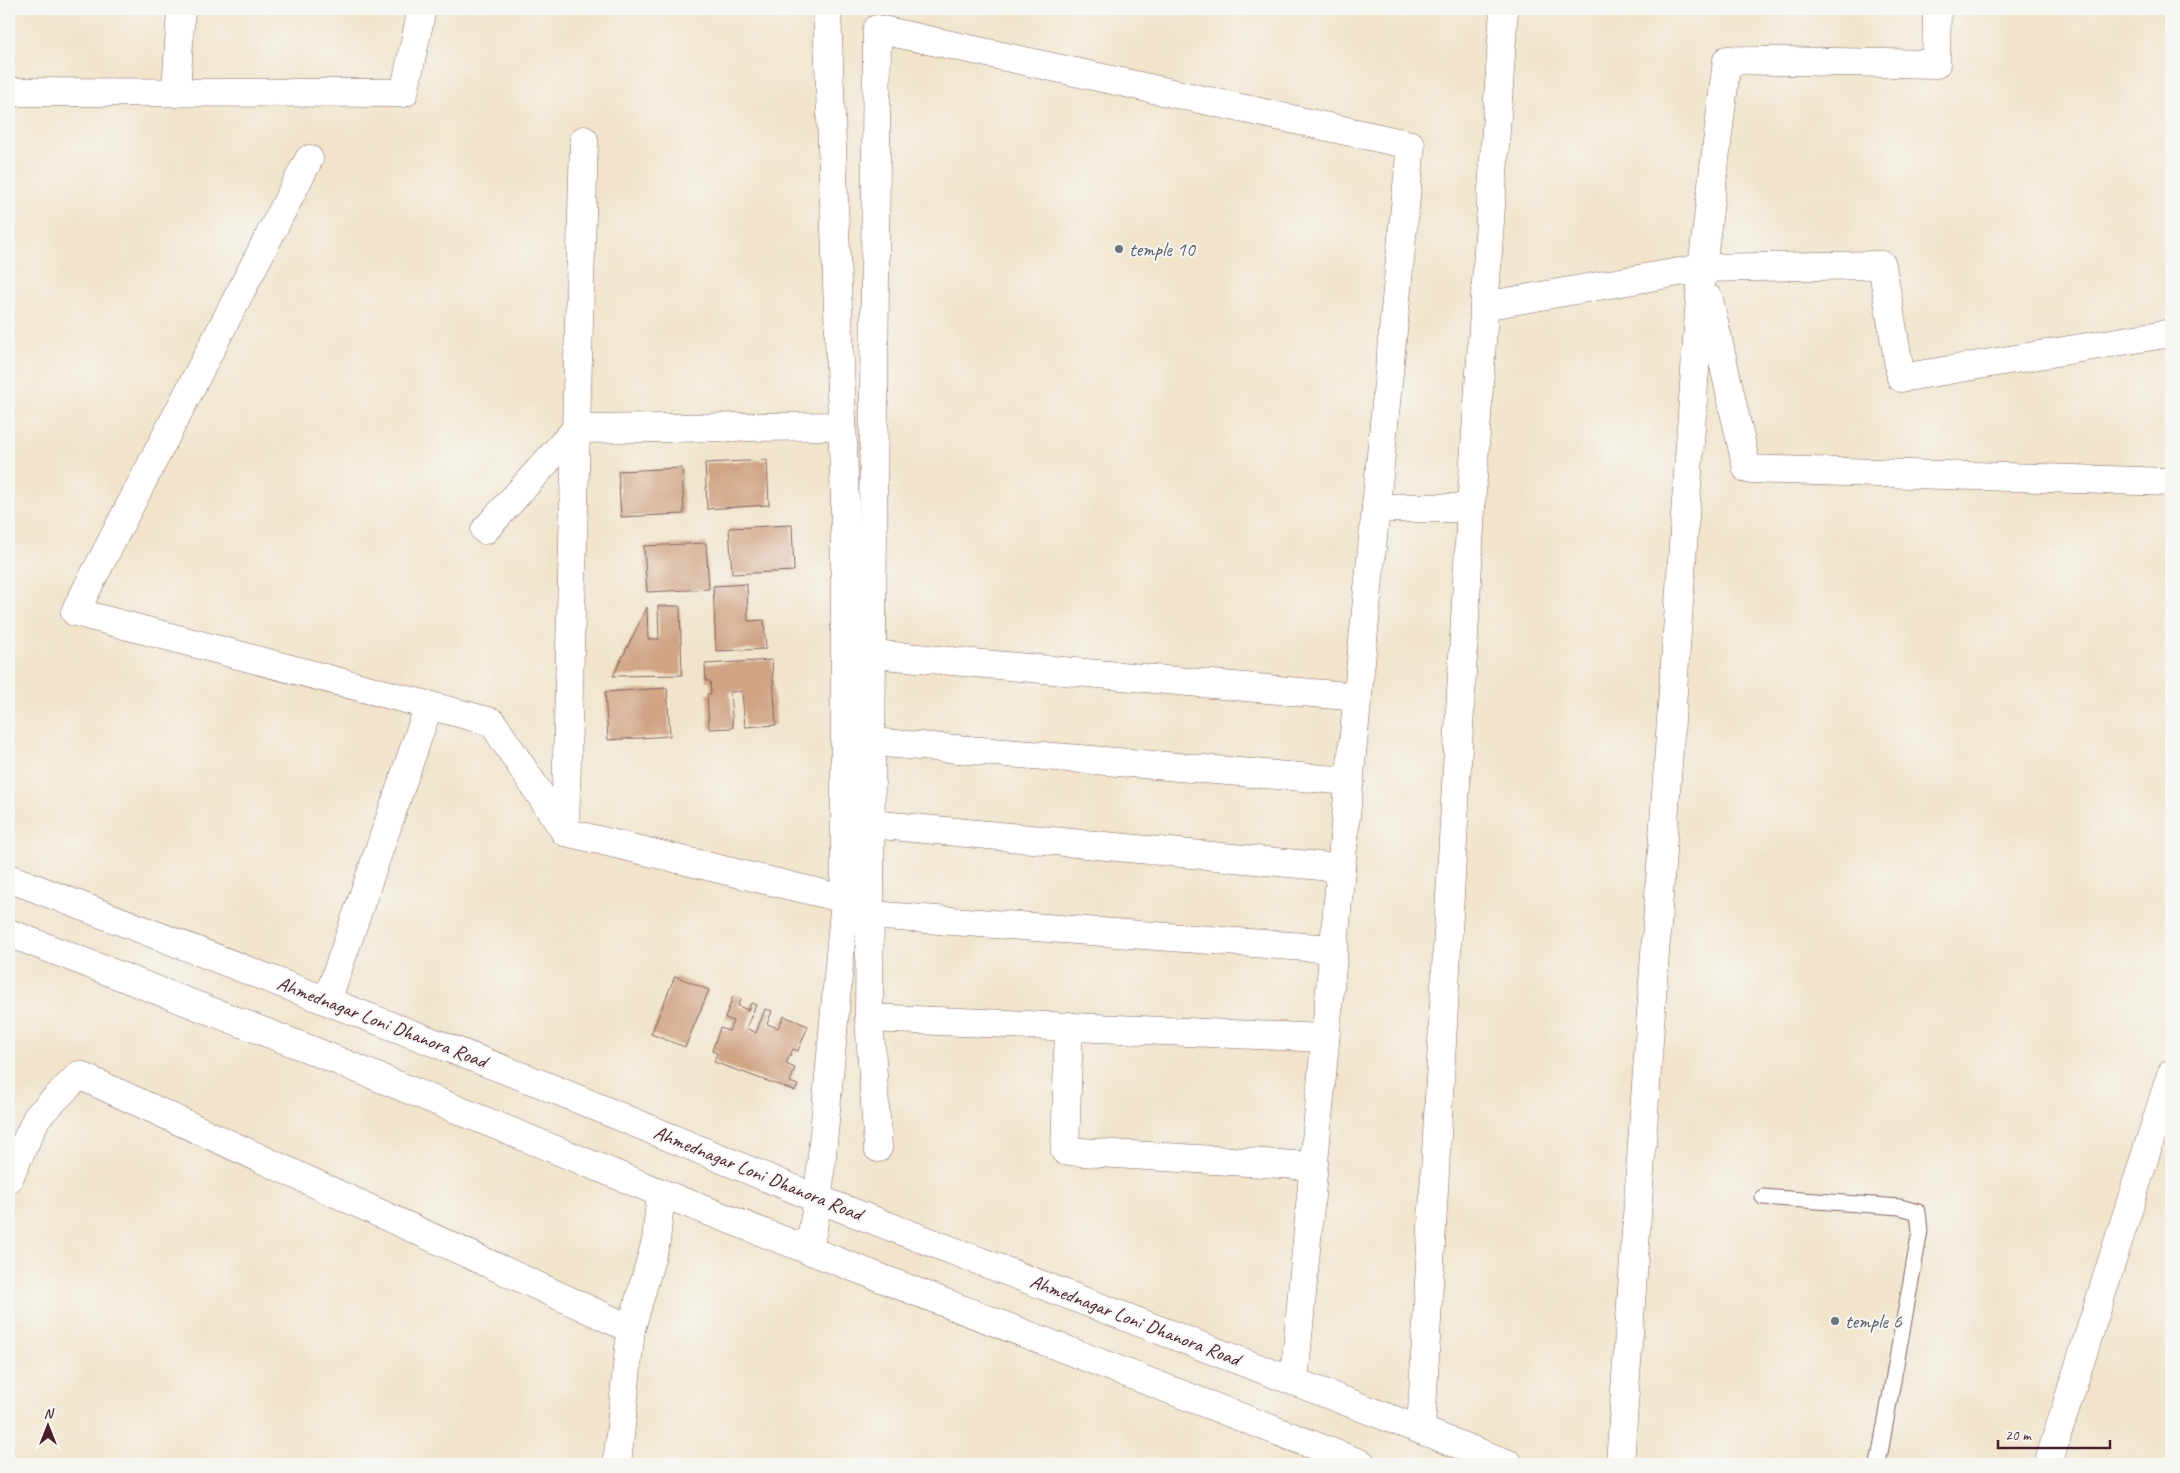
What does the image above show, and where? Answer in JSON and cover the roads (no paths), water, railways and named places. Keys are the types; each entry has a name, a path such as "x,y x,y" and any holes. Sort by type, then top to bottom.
{"street":[{"path":"176,93 181,9"},
{"path":"9,92 404,93 422,9"},
{"path":"810,1251 818,1199 845,899 845,501 827,9"},
{"path":"1421,1430 1471,508 1504,9"},
{"path":"1620,1464 1702,268 1727,60 1936,64 1937,9"},
{"path":"878,1148 869,1018 877,29 1411,145 1333,950 1294,1381"},
{"path":"565,832 584,140"},
{"path":"309,159 75,612 492,722 565,832 845,899"},
{"path":"1484,306 1702,268 1882,265 1901,378 2171,333"},
{"path":"1702,268 1746,469 2171,482"},
{"path":"485,530 576,429 842,426"},
{"path":"1376,508 1471,508"},
{"path":"872,654 1358,696"},
{"path":"327,1001 429,705"},
{"path":"871,742 1350,782"},
{"path":"871,824 1341,868"},
{"name":"Ahmednagar Loni Dhanora Road","path":"9,878 544,1085 818,1199 1509,1464"},
{"path":"870,915 1333,950"},
{"path":"9,933 314,1050 661,1193 1355,1463"},
{"path":"869,1018 1325,1038"},
{"path":"1069,1026 1065,1151 1313,1166"},
{"path":"2048,1464 2171,1074"},
{"path":"9,1178 37,1118 79,1075 632,1329"},
{"path":"617,1464 632,1329 656,1241 661,1193"}],"lane":[{"path":"1763,1198 1900,1207 1918,1212 1920,1231 1878,1464"}],"place":[{"name":"temple 10","path":"1119,249"},
{"name":"temple 6","path":"1835,1321"}]}
